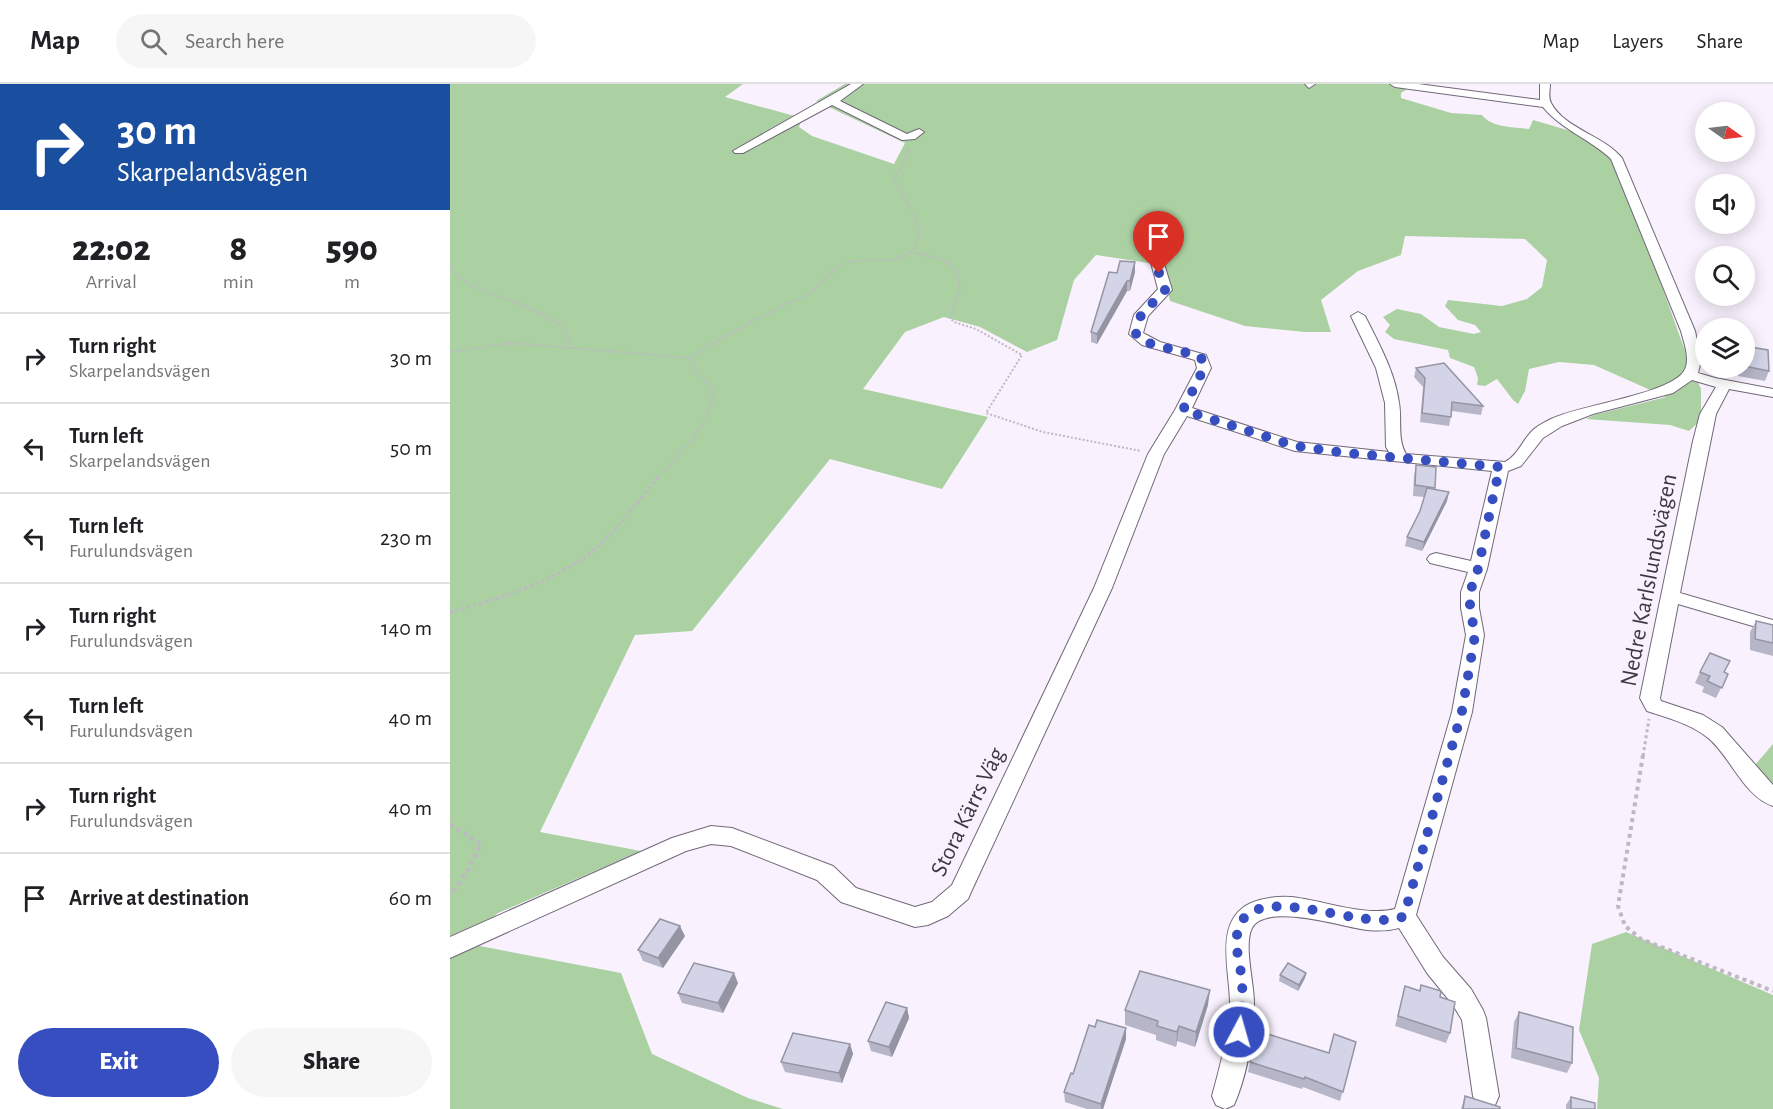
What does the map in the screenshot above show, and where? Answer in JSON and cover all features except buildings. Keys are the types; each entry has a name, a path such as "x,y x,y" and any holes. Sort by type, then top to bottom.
{"street":[{"path":"739,151 858,84"},
{"path":"1183,410 1295,446 1346,453 1509,467 1517,462 1541,431 1563,419 1668,390 1691,375 1694,351 1688,331 1616,158 1602,145 1560,117 1534,107 1395,84"},
{"path":"1534,107 1544,98 1545,84"},
{"path":"833,100 836,104 906,138 915,134"},
{"name":"Stora Kärrs Väg","path":"450,948 595,885 680,844 711,835 732,837 825,873 841,890 915,917 942,910 960,892 1103,588 1156,454 1183,410 1204,368 1201,357 1145,342 1136,334 1141,315 1165,290 1152,244"},
{"path":"1358,316 1383,368 1392,403 1394,447 1400,457"},
{"path":"1691,375 1724,385 1773,393"},
{"name":"Nedre Karlslundsvägen","path":"1724,385 1708,414 1701,441 1650,698 1654,706 1696,720 1715,732 1760,786 1773,798"},
{"path":"1225,1096 1242,1007 1237,936 1242,920 1257,909 1275,905 1380,921 1397,920 1404,916 1462,711 1475,635 1470,608 1470,592 1478,569 1500,467"},
{"path":"1436,559 1478,569"},
{"path":"1670,596 1773,626"},
{"path":"1404,916 1435,964 1462,997 1474,1018 1486,1096"}],"path":[{"path":"450,352 512,343 542,345 555,350 572,348 691,358 715,342 815,291 831,271 843,264 899,258 909,252 917,243 918,232 894,180 915,141 915,134"},
{"path":"909,252 930,255 949,263 955,270 960,298 950,318 954,322 976,329 1022,355 986,413 1017,426 1044,433 1156,454"},
{"path":"450,267 452,272 478,288 544,315 563,326 572,348"},
{"path":"450,612 500,598 546,579 576,563 597,547 693,438 712,406 715,391 694,369 691,358"},
{"path":"1654,706 1648,719 1618,906 1621,920 1641,939 1773,991"},
{"path":"450,824 481,844 467,872 450,895"}],"green space":[{"path":"450,84 743,84 725,97 802,118 799,127 812,136 894,164 905,143 816,101 845,84 1409,84 1401,93 1401,98 1451,113 1482,115 1491,122 1504,126 1529,129 1533,120 1574,132 1592,141 1615,162 1618,179 1639,222 1690,365 1701,389 1701,420 1689,431 1670,425 1586,419 1666,397 1594,365 1559,362 1529,369 1525,391 1518,404 1497,379 1485,386 1477,385 1478,378 1474,367 1450,358 1448,350 1394,339 1385,332 1390,325 1383,317 1397,309 1421,314 1439,327 1474,334 1481,332 1475,325 1458,320 1445,306 1448,300 1502,306 1527,299 1542,287 1547,260 1525,239 1405,236 1401,255 1358,271 1321,300 1331,332 1305,332 1245,326 1170,301 1162,265 1096,255 1074,280 1057,340 1027,352 980,327 944,317 905,332 863,389 988,417 942,489 830,459 692,631 635,635 540,832 641,851 498,913 464,943 621,973 652,1054 748,1098 783,1109 450,1109"},
{"path":"1773,744 1773,784 1755,765"},
{"path":"1626,932 1773,995 1773,1109 1597,1109 1599,1078 1579,1030 1592,944"}],"route":[{"path":"1159,273 1165,290 1141,315 1136,334 1145,342 1201,357 1204,368 1183,410 1295,446 1367,456 1500,467 1478,569 1470,592 1470,608 1475,635 1462,711 1404,916 1397,920 1380,921 1275,905 1257,909 1242,920 1237,936 1242,984 1239,1032"}]}
